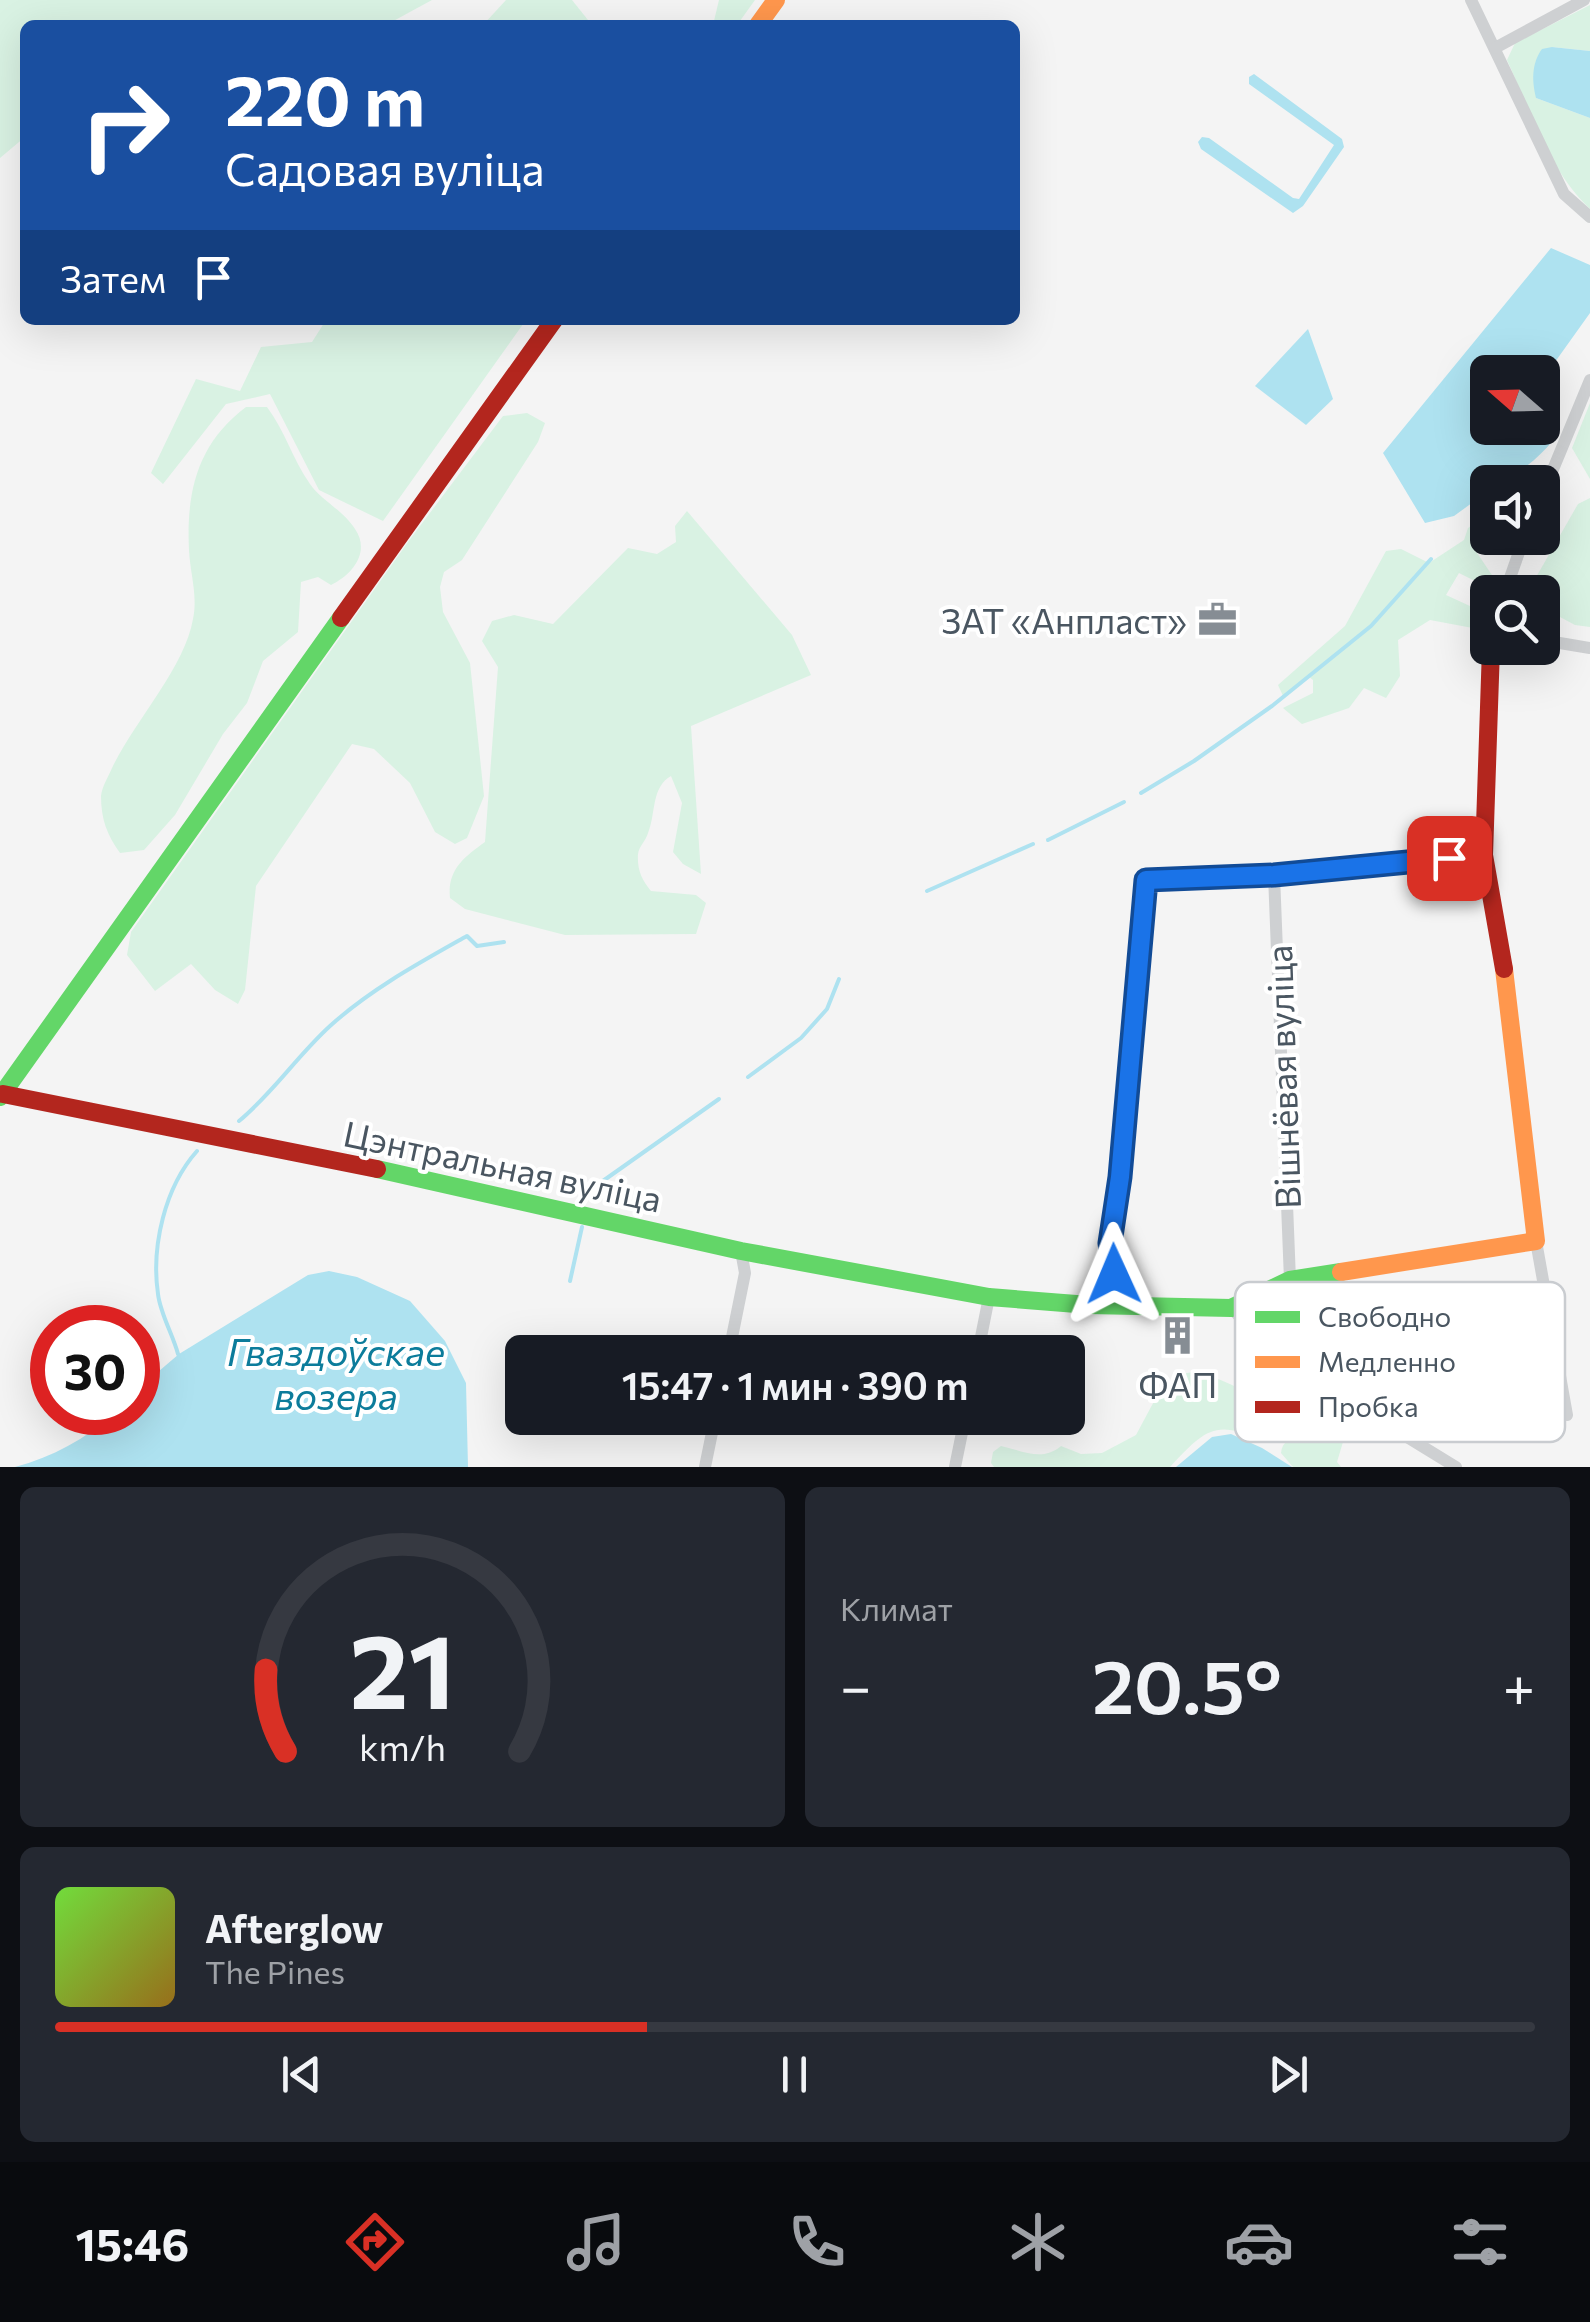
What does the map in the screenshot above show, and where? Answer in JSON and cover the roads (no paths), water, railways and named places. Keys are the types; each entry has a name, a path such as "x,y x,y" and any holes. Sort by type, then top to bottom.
{"street":[{"path":"1471,0 1564,194 1590,216"},
{"path":"1495,48 1584,0"},
{"name":"Цэнтральная вуліца","path":"550,325 1,1096 377,1169 741,1251 989,1297 1118,1305 1235,1306"},
{"path":"1555,465 1590,380"},
{"path":"1560,643 1590,648"},
{"path":"1490,665 1484,855 1510,1001 1513,1062 1543,1282"},
{"path":"1118,1305 1110,1243 1120,1177 1146,880 1274,875 1484,855"},
{"name":"Вішнёвая вуліца","path":"1274,875 1290,1280"},
{"name":"Цэнтральная вуліца","path":"1286,1282 1536,1241"},
{"path":"732,1335 745,1273 741,1251"},
{"path":"981,1335 989,1297"},
{"path":"1231,1308 1235,1312"},
{"path":"1565,1404 1567,1415"},
{"path":"705,1467 712,1435"},
{"path":"954,1467 961,1435"},
{"path":"1415,1442 1456,1467"}],"water":[{"path":"1542,49 1590,51 1590,118 1536,98 1534,67"},
{"path":"1254,74 1342,139 1344,147 1303,206 1293,213 1201,149 1198,142 1202,137 1209,138 1299,199 1334,145 1249,84 1249,77"},
{"path":"1551,248 1590,265 1590,313 1560,355 1470,355 1470,445 1549,445 1528,465 1470,465 1470,504 1454,516 1425,523 1383,453"},
{"path":"1308,329 1333,399 1306,425 1255,386"},
{"name":"Гваздоўскае возера","path":"329,1271 357,1277 410,1301 445,1341 466,1383 468,1467 15,1467 86,1435 160,1435 160,1370 179,1354 308,1275"},
{"path":"1231,1434 1235,1442 1249,1442 1292,1467 1176,1467 1212,1437"}],"waterway":[{"path":"1141,793 1272,706 1371,626 1431,559"},
{"path":"1048,840 1124,802"},
{"path":"927,891 1033,844"},
{"path":"239,1121 330,1026 379,988 467,936 477,946 504,942"},
{"path":"748,1077 801,1038 827,1009 839,979"},
{"path":"600,1183 719,1099"},
{"path":"178,1354 159,1301 157,1256 169,1199 197,1151"},
{"path":"570,1281 582,1227"}],"place":[{"name":"ЗАТ «Анпласт»","path":"1217,619"},
{"name":"ФАП","path":"1178,1336"}]}
